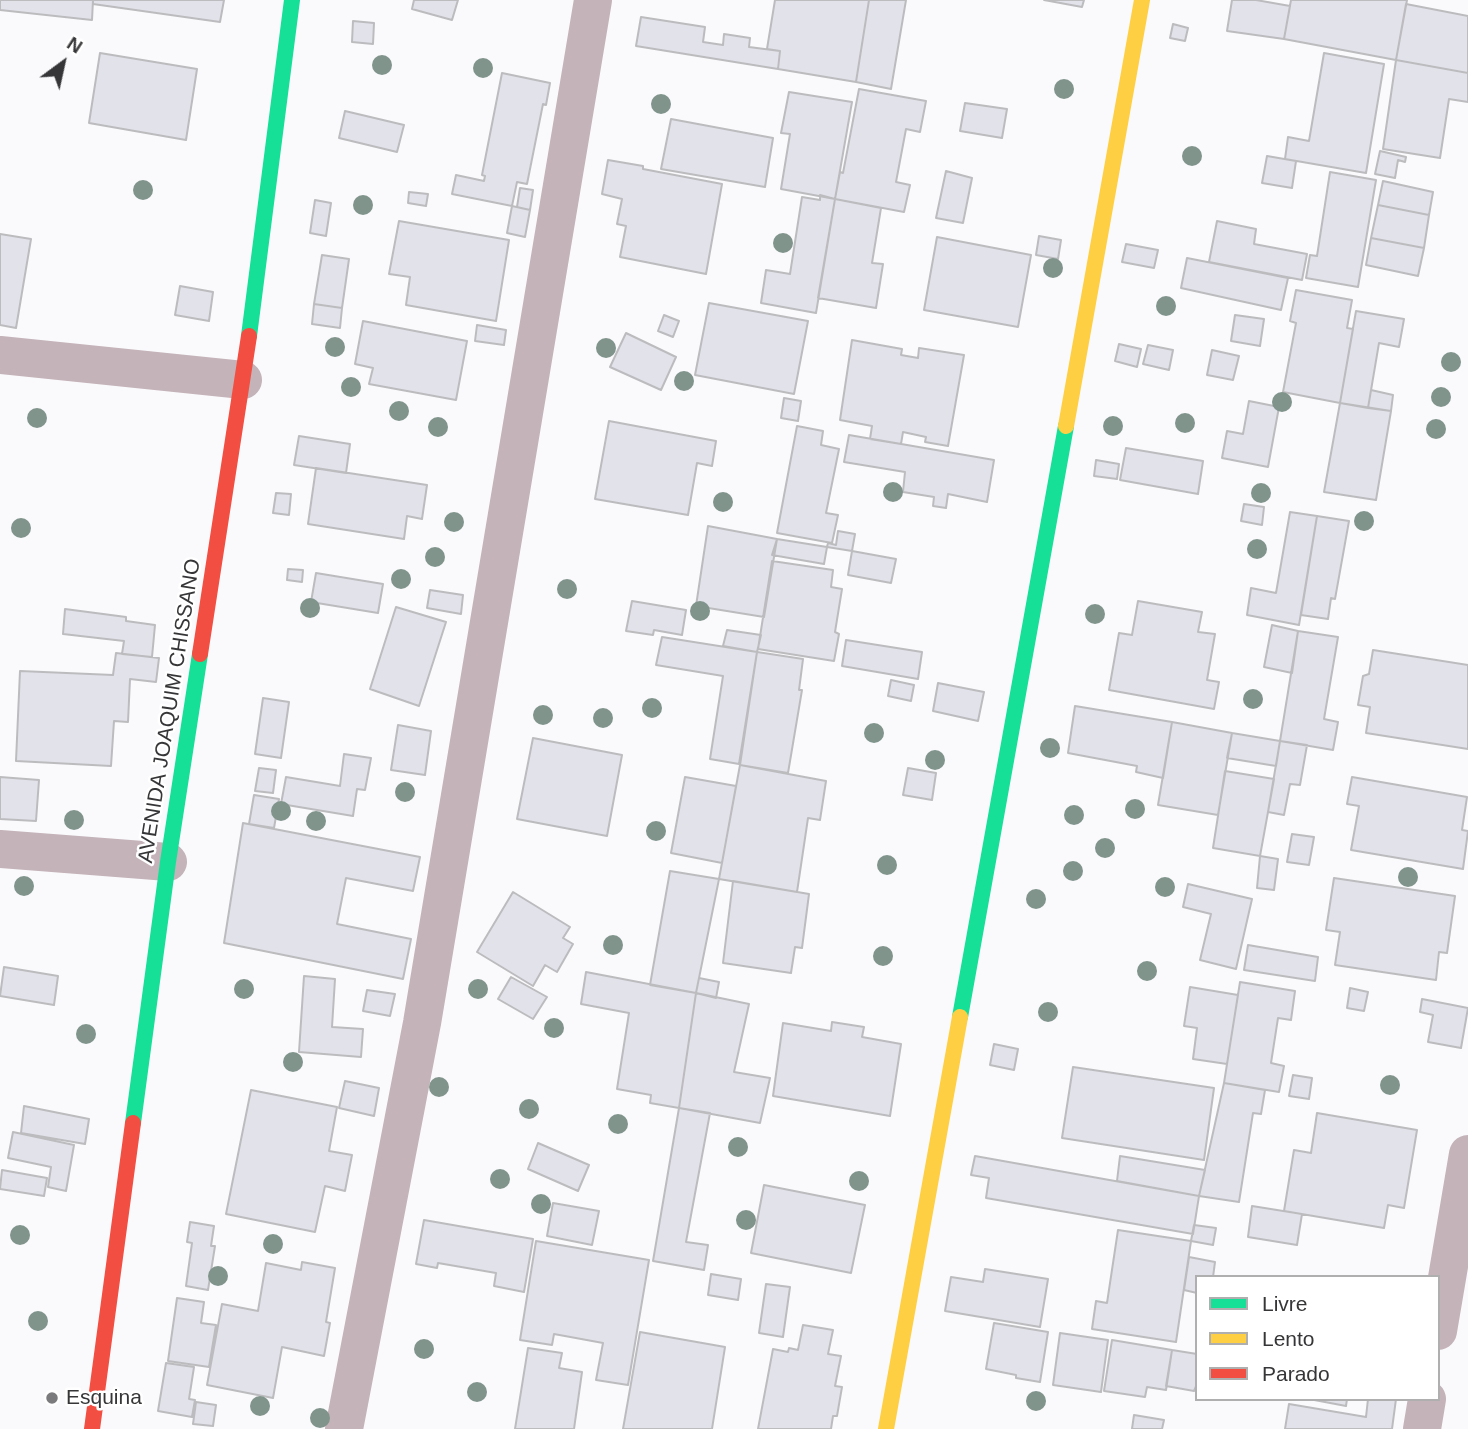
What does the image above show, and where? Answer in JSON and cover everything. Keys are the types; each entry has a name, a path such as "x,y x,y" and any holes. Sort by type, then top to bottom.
{"street":[{"name":"AVENIDA JOAQUIM CHISSANO","path":"92,1429 168,862 243,380 292,0"},
{"path":"344,1429 422,1023 593,0"},
{"path":"886,1429 1142,0"},
{"path":"0,355 243,380"},
{"path":"0,849 168,862"},
{"path":"1440,1319 1468,1154"},
{"path":"1422,1429 1427,1401"}],"building":[{"path":"0,0 93,0 92,20 0,10"},
{"path":"93,0 224,0 220,22 93,4"},
{"path":"414,0 458,0 452,20 412,9"},
{"path":"775,0 869,0 856,82 778,69 780,51 767,49"},
{"path":"869,0 906,0 891,89 856,82"},
{"path":"1044,0 1084,0 1082,7"},
{"path":"1232,0 1256,0 1290,6 1284,39 1227,31"},
{"path":"1291,0 1407,0 1396,60 1284,39"},
{"path":"1406,4 1468,16 1468,73 1396,60"},
{"path":"641,17 705,27 703,42 723,45 724,34 750,38 749,47 780,51 778,69 636,46"},
{"path":"353,21 374,23 373,44 352,42"},
{"path":"1173,24 1188,28 1185,41 1170,38"},
{"path":"100,53 197,69 186,140 89,123"},
{"path":"1324,53 1384,64 1366,173 1285,159 1288,137 1309,141"},
{"path":"1396,60 1468,73 1468,102 1449,99 1440,158 1383,149"},
{"path":"502,73 550,83 546,105 543,104 527,184 517,182 512,206 452,194 456,175 484,181 485,176 482,175"},
{"path":"859,89 926,101 920,132 906,129 896,182 910,185 904,212 835,199 840,172 843,173"},
{"path":"789,92 852,102 835,199 781,189 790,134 781,133"},
{"path":"965,103 1007,109 1002,138 960,131"},
{"path":"345,111 404,125 397,152 339,138"},
{"path":"671,119 773,138 765,187 661,169"},
{"path":"1380,151 1406,157 1405,162 1398,160 1395,178 1375,174"},
{"path":"1267,156 1296,161 1292,188 1262,183"},
{"path":"608,160 722,184 706,274 620,257 626,226 617,224 622,199 602,194"},
{"path":"946,171 972,178 963,223 936,218"},
{"path":"1330,172 1376,180 1358,287 1306,278 1310,255 1317,256"},
{"path":"1383,181 1433,192 1429,215 1378,205"},
{"path":"520,188 533,190 530,210 517,207"},
{"path":"409,192 428,194 426,206 408,203"},
{"path":"820,195 835,199 816,313 761,303 766,270 790,274 802,197 820,200"},
{"path":"835,199 881,208 872,263 883,264 876,308 818,298"},
{"path":"315,200 331,203 326,236 310,233"},
{"path":"1378,205 1429,215 1424,248 1371,238"},
{"path":"512,206 530,210 525,237 507,233"},
{"path":"399,221 509,240 496,321 406,305 410,277 389,274"},
{"path":"1217,221 1256,229 1254,244 1307,254 1302,280 1209,262"},
{"path":"0,234 31,239 16,328 0,325"},
{"path":"1039,236 1061,240 1058,259 1036,255"},
{"path":"937,237 1031,255 1018,327 924,310"},
{"path":"1371,238 1424,248 1418,276 1366,265"},
{"path":"1126,244 1158,250 1154,268 1122,262"},
{"path":"322,255 349,259 342,308 314,304"},
{"path":"1187,258 1288,278 1281,310 1181,288"},
{"path":"180,286 213,292 209,321 175,315"},
{"path":"1296,290 1352,300 1347,328 1353,329 1340,403 1283,392 1296,323 1290,321"},
{"path":"709,303 808,321 794,394 695,375"},
{"path":"314,304 342,308 340,328 312,324"},
{"path":"1356,311 1404,319 1399,347 1379,343 1368,408 1340,403"},
{"path":"664,315 679,321 673,337 658,331"},
{"path":"1235,315 1264,319 1260,346 1231,341"},
{"path":"363,321 467,341 456,400 369,384 373,368 355,364"},
{"path":"477,325 506,330 504,345 475,341"},
{"path":"626,333 676,357 661,390 610,367"},
{"path":"852,340 902,349 901,355 918,358 919,348 964,355 948,446 925,442 926,437 903,432 901,444 870,439 872,426 840,420"},
{"path":"1119,344 1141,349 1137,367 1115,361"},
{"path":"1148,345 1173,350 1169,370 1143,364"},
{"path":"1212,350 1239,356 1233,380 1207,375"},
{"path":"1371,390 1393,395 1391,411 1368,408"},
{"path":"784,398 801,401 798,421 781,418"},
{"path":"1249,401 1279,407 1268,467 1222,458 1227,431 1243,434"},
{"path":"1340,403 1391,411 1376,500 1324,492"},
{"path":"609,421 716,441 712,466 697,463 688,515 595,499"},
{"path":"797,426 823,431 821,445 839,449 826,513 838,515 832,543 777,533"},
{"path":"849,435 994,460 987,502 948,494 946,508 933,506 934,497 903,492 905,472 844,462"},
{"path":"299,436 350,444 346,473 294,465"},
{"path":"1126,448 1203,461 1198,494 1120,480"},
{"path":"1096,460 1119,464 1117,479 1094,476"},
{"path":"316,468 427,485 422,519 407,516 404,539 308,524"},
{"path":"276,493 291,494 289,515 273,513"},
{"path":"1244,504 1264,507 1262,525 1241,521"},
{"path":"1290,512 1317,516 1299,625 1247,615 1251,588 1276,593"},
{"path":"1317,516 1349,521 1335,599 1331,598 1328,619 1301,615"},
{"path":"708,526 777,539 764,617 696,606"},
{"path":"838,531 855,534 852,551 827,547 828,543 836,545"},
{"path":"777,539 827,547 824,564 772,555"},
{"path":"852,551 896,559 891,583 848,575"},
{"path":"772,561 833,570 831,587 842,589 835,632 839,634 834,661 758,649"},
{"path":"288,569 303,570 302,582 287,580"},
{"path":"316,573 383,584 378,613 311,602"},
{"path":"430,590 463,595 461,614 427,608"},
{"path":"632,601 686,610 682,635 654,630 653,635 626,631"},
{"path":"1138,601 1202,612 1198,632 1215,634 1207,680 1219,682 1214,709 1109,690 1119,633 1132,635"},
{"path":"396,607 446,622 419,706 370,689"},
{"path":"65,609 126,617 126,621 155,625 152,657 122,654 124,641 63,634"},
{"path":"1272,625 1298,631 1292,673 1264,667"},
{"path":"727,630 761,635 757,652 723,646"},
{"path":"1298,631 1338,637 1324,719 1338,722 1333,750 1280,741"},
{"path":"662,637 757,652 739,764 710,759 723,676 656,665"},
{"path":"846,640 922,652 918,679 842,666"},
{"path":"1373,650 1468,665 1468,749 1366,733 1370,707 1358,705 1363,676 1369,674"},
{"path":"757,652 803,659 799,690 802,690 788,773 740,765"},
{"path":"116,653 159,658 156,682 130,679 128,722 114,721 111,766 16,761 20,671 113,675"},
{"path":"891,680 914,685 911,701 888,696"},
{"path":"938,683 984,692 978,721 933,711"},
{"path":"263,698 289,702 281,758 255,754"},
{"path":"1075,706 1172,722 1163,778 1136,772 1137,766 1068,753"},
{"path":"1172,722 1232,733 1218,815 1158,805"},
{"path":"398,725 431,731 425,775 391,770"},
{"path":"1232,733 1280,741 1276,766 1227,758"},
{"path":"533,738 622,755 607,836 517,819"},
{"path":"1280,741 1307,745 1300,785 1290,784 1284,815 1268,812"},
{"path":"344,754 371,758 365,790 357,789 353,816 281,804 286,777 340,786"},
{"path":"740,765 826,781 820,820 808,818 797,892 719,879"},
{"path":"259,768 276,770 273,793 255,791"},
{"path":"908,768 936,773 932,800 903,795"},
{"path":"1225,771 1274,779 1260,856 1213,848"},
{"path":"0,777 39,780 36,821 0,819"},
{"path":"685,777 736,786 722,863 671,853"},
{"path":"1352,777 1467,797 1462,830 1468,831 1463,869 1351,850 1359,806 1347,804"},
{"path":"254,795 279,799 274,828 249,824"},
{"path":"243,823 420,857 413,891 346,878 337,924 411,939 403,979 224,943"},
{"path":"1292,834 1314,837 1309,865 1287,862"},
{"path":"1260,856 1278,859 1274,890 1257,888"},
{"path":"670,871 719,879 696,993 650,985"},
{"path":"1334,878 1455,896 1447,953 1439,952 1436,980 1335,965 1340,932 1326,930"},
{"path":"733,881 809,894 802,948 795,947 791,973 723,963"},
{"path":"1188,884 1252,899 1236,969 1200,960 1211,914 1183,907"},
{"path":"513,892 570,927 563,938 573,944 557,972 545,965 533,986 477,952"},
{"path":"1248,945 1318,957 1315,981 1244,970"},
{"path":"4,967 58,976 54,1005 0,996"},
{"path":"586,972 696,993 679,1108 650,1103 651,1095 617,1089 629,1013 581,1004"},
{"path":"304,976 335,979 332,1027 363,1029 361,1057 299,1052"},
{"path":"511,977 547,997 533,1019 498,999"},
{"path":"699,978 719,982 716,998 696,993"},
{"path":"1240,982 1295,991 1291,1020 1278,1018 1271,1063 1284,1066 1279,1092 1224,1083"},
{"path":"1190,987 1238,995 1227,1064 1193,1059 1197,1028 1184,1026"},
{"path":"1350,988 1368,992 1364,1011 1347,1008"},
{"path":"367,990 395,994 390,1016 363,1011"},
{"path":"696,993 749,1004 734,1072 770,1078 760,1123 679,1108"},
{"path":"1422,999 1468,1008 1461,1048 1428,1042 1433,1015 1420,1012"},
{"path":"832,1022 864,1027 862,1037 901,1044 890,1116 773,1096 783,1023 831,1031"},
{"path":"994,1044 1018,1049 1014,1070 990,1065"},
{"path":"1073,1067 1214,1088 1204,1160 1062,1138"},
{"path":"1293,1075 1312,1078 1309,1099 1289,1096"},
{"path":"345,1081 379,1088 374,1116 339,1108"},
{"path":"1224,1083 1265,1090 1261,1114 1253,1113 1239,1202 1199,1196"},
{"path":"251,1090 337,1107 329,1151 352,1155 345,1191 325,1186 315,1232 226,1214"},
{"path":"24,1106 89,1119 85,1144 21,1133"},
{"path":"679,1108 710,1113 686,1242 708,1245 704,1270 653,1261"},
{"path":"1317,1113 1417,1130 1404,1208 1388,1205 1384,1228 1284,1211 1294,1150 1311,1153"},
{"path":"13,1132 74,1145 66,1191 48,1187 51,1167 8,1158"},
{"path":"538,1143 589,1165 578,1191 528,1169"},
{"path":"975,1156 1199,1196 1193,1234 986,1198 989,1178 971,1175"},
{"path":"1120,1156 1205,1170 1199,1196 1117,1181"},
{"path":"2,1170 47,1178 44,1196 0,1189"},
{"path":"764,1185 865,1205 851,1273 751,1253"},
{"path":"553,1203 599,1211 592,1245 547,1236"},
{"path":"1252,1206 1302,1214 1297,1245 1248,1237"},
{"path":"424,1220 533,1239 524,1292 494,1286 496,1273 438,1263 437,1268 416,1264"},
{"path":"190,1222 214,1226 211,1246 215,1246 208,1290 186,1286 192,1243 187,1242"},
{"path":"1194,1225 1216,1228 1213,1245 1191,1241"},
{"path":"1118,1230 1191,1241 1176,1342 1092,1329 1096,1301 1107,1303"},
{"path":"536,1241 649,1260 628,1385 596,1380 603,1343 554,1334 552,1345 520,1340"},
{"path":"1189,1257 1215,1262 1213,1275 1195,1275 1195,1293 1184,1290"},
{"path":"302,1262 335,1268 326,1322 330,1323 324,1356 282,1347 273,1398 207,1385 222,1304 258,1311 266,1263 301,1270"},
{"path":"985,1269 1048,1279 1040,1327 945,1311 951,1277 983,1282"},
{"path":"711,1274 741,1279 738,1300 708,1295"},
{"path":"766,1284 790,1287 783,1337 759,1333"},
{"path":"177,1298 204,1302 201,1323 216,1325 209,1367 168,1361"},
{"path":"994,1323 1048,1332 1040,1382 986,1369"},
{"path":"803,1325 833,1330 828,1354 841,1356 835,1386 842,1387 837,1416 833,1416 831,1429 758,1429 773,1349 788,1352 789,1348 798,1350"},
{"path":"640,1332 725,1347 712,1429 623,1429"},
{"path":"1060,1333 1108,1340 1101,1392 1053,1385"},
{"path":"1112,1340 1172,1350 1166,1390 1147,1387 1145,1397 1104,1391"},
{"path":"528,1348 562,1353 559,1368 582,1372 574,1429 515,1429"},
{"path":"1172,1350 1195,1354 1194,1391 1166,1386"},
{"path":"166,1363 194,1367 189,1399 195,1400 192,1417 158,1411"},
{"path":"1320,1401 1347,1401 1346,1406"},
{"path":"1368,1401 1396,1401 1392,1429 1285,1429 1289,1404 1366,1417"},
{"path":"196,1402 216,1405 213,1426 193,1424"},
{"path":"1134,1415 1164,1420 1162,1429 1132,1429"}],"traffic: fast":[{"path":"249,336 292,0"},
{"path":"960,1017 1066,426"},
{"path":"133,1123 168,862 200,654"}],"traffic: slow":[{"path":"1066,426 1142,0"},
{"path":"886,1429 960,1017"}],"traffic: jam":[{"path":"200,654 249,336"},
{"path":"92,1429 133,1123"}],"place":[{"name":"Esquina","path":"52,1398"}]}
